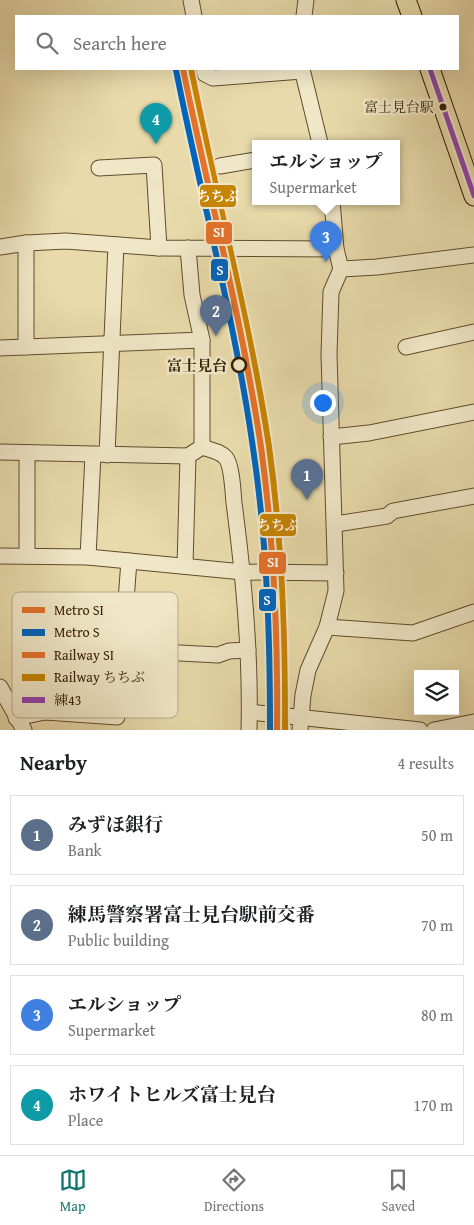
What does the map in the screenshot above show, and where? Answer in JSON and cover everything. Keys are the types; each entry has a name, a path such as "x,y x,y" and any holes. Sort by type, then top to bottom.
{"main road":[{"path":"406,0 412,15"},
{"path":"430,70 474,196"}],"street":[{"path":"191,0 194,15"},
{"path":"304,15 306,0"},
{"path":"204,70 205,74 214,78 302,70 319,140"},
{"path":"220,166 252,161"},
{"path":"99,168 154,165 159,248"},
{"path":"300,724 308,670 327,627 336,592 336,524 329,354 331,292 342,269 336,248 332,205"},
{"path":"0,247 26,243 66,241 159,248 336,248"},
{"path":"26,243 26,347"},
{"path":"88,557 111,342 116,246"},
{"path":"188,248 192,295 202,340 202,447"},
{"path":"342,269 377,267 474,255"},
{"path":"406,347 474,332"},
{"path":"0,348 111,342 202,340"},
{"path":"331,437 369,433 474,412"},
{"path":"0,452 188,456 202,447 219,452 228,462 243,572 248,650 249,730"},
{"path":"27,453 27,555"},
{"path":"185,566 188,456"},
{"path":"336,524 387,516 394,511 474,496"},
{"path":"0,556 88,557 243,572 336,573"},
{"path":"126,592 128,561"},
{"path":"327,627 413,633 474,612"},
{"path":"178,653 218,655 229,651 248,650"},
{"path":"0,688 12,710"},
{"path":"250,712 300,724 420,730"},
{"path":"20,724 32,718"},
{"path":"434,730 474,722"}],"metro line":[{"name":"S","path":"176,70 237,353 258,483 267,588 270,730"},
{"name":"SI","path":"183,70 235,305 261,447 274,588 277,730"}],"rail line":[{"name":"ちちぶ","path":"190,70 252,352 269,447 282,588 284,730"},
{"name":"SI","path":"191,70 241,302 268,443 280,550 285,730"}],"transit line":[{"name":"練43","path":"430,70 474,196"}],"place":[{"name":"富士見台駅","path":"443,107"},
{"name":"ホワイトヒルズ富士見台","path":"156,144"},
{"name":"エルショップ","path":"326,262"},
{"name":"練馬警察署富士見台駅前交番","path":"216,336"},
{"name":"富士見台","path":"239,365"},
{"name":"みずほ銀行","path":"307,500"}]}
